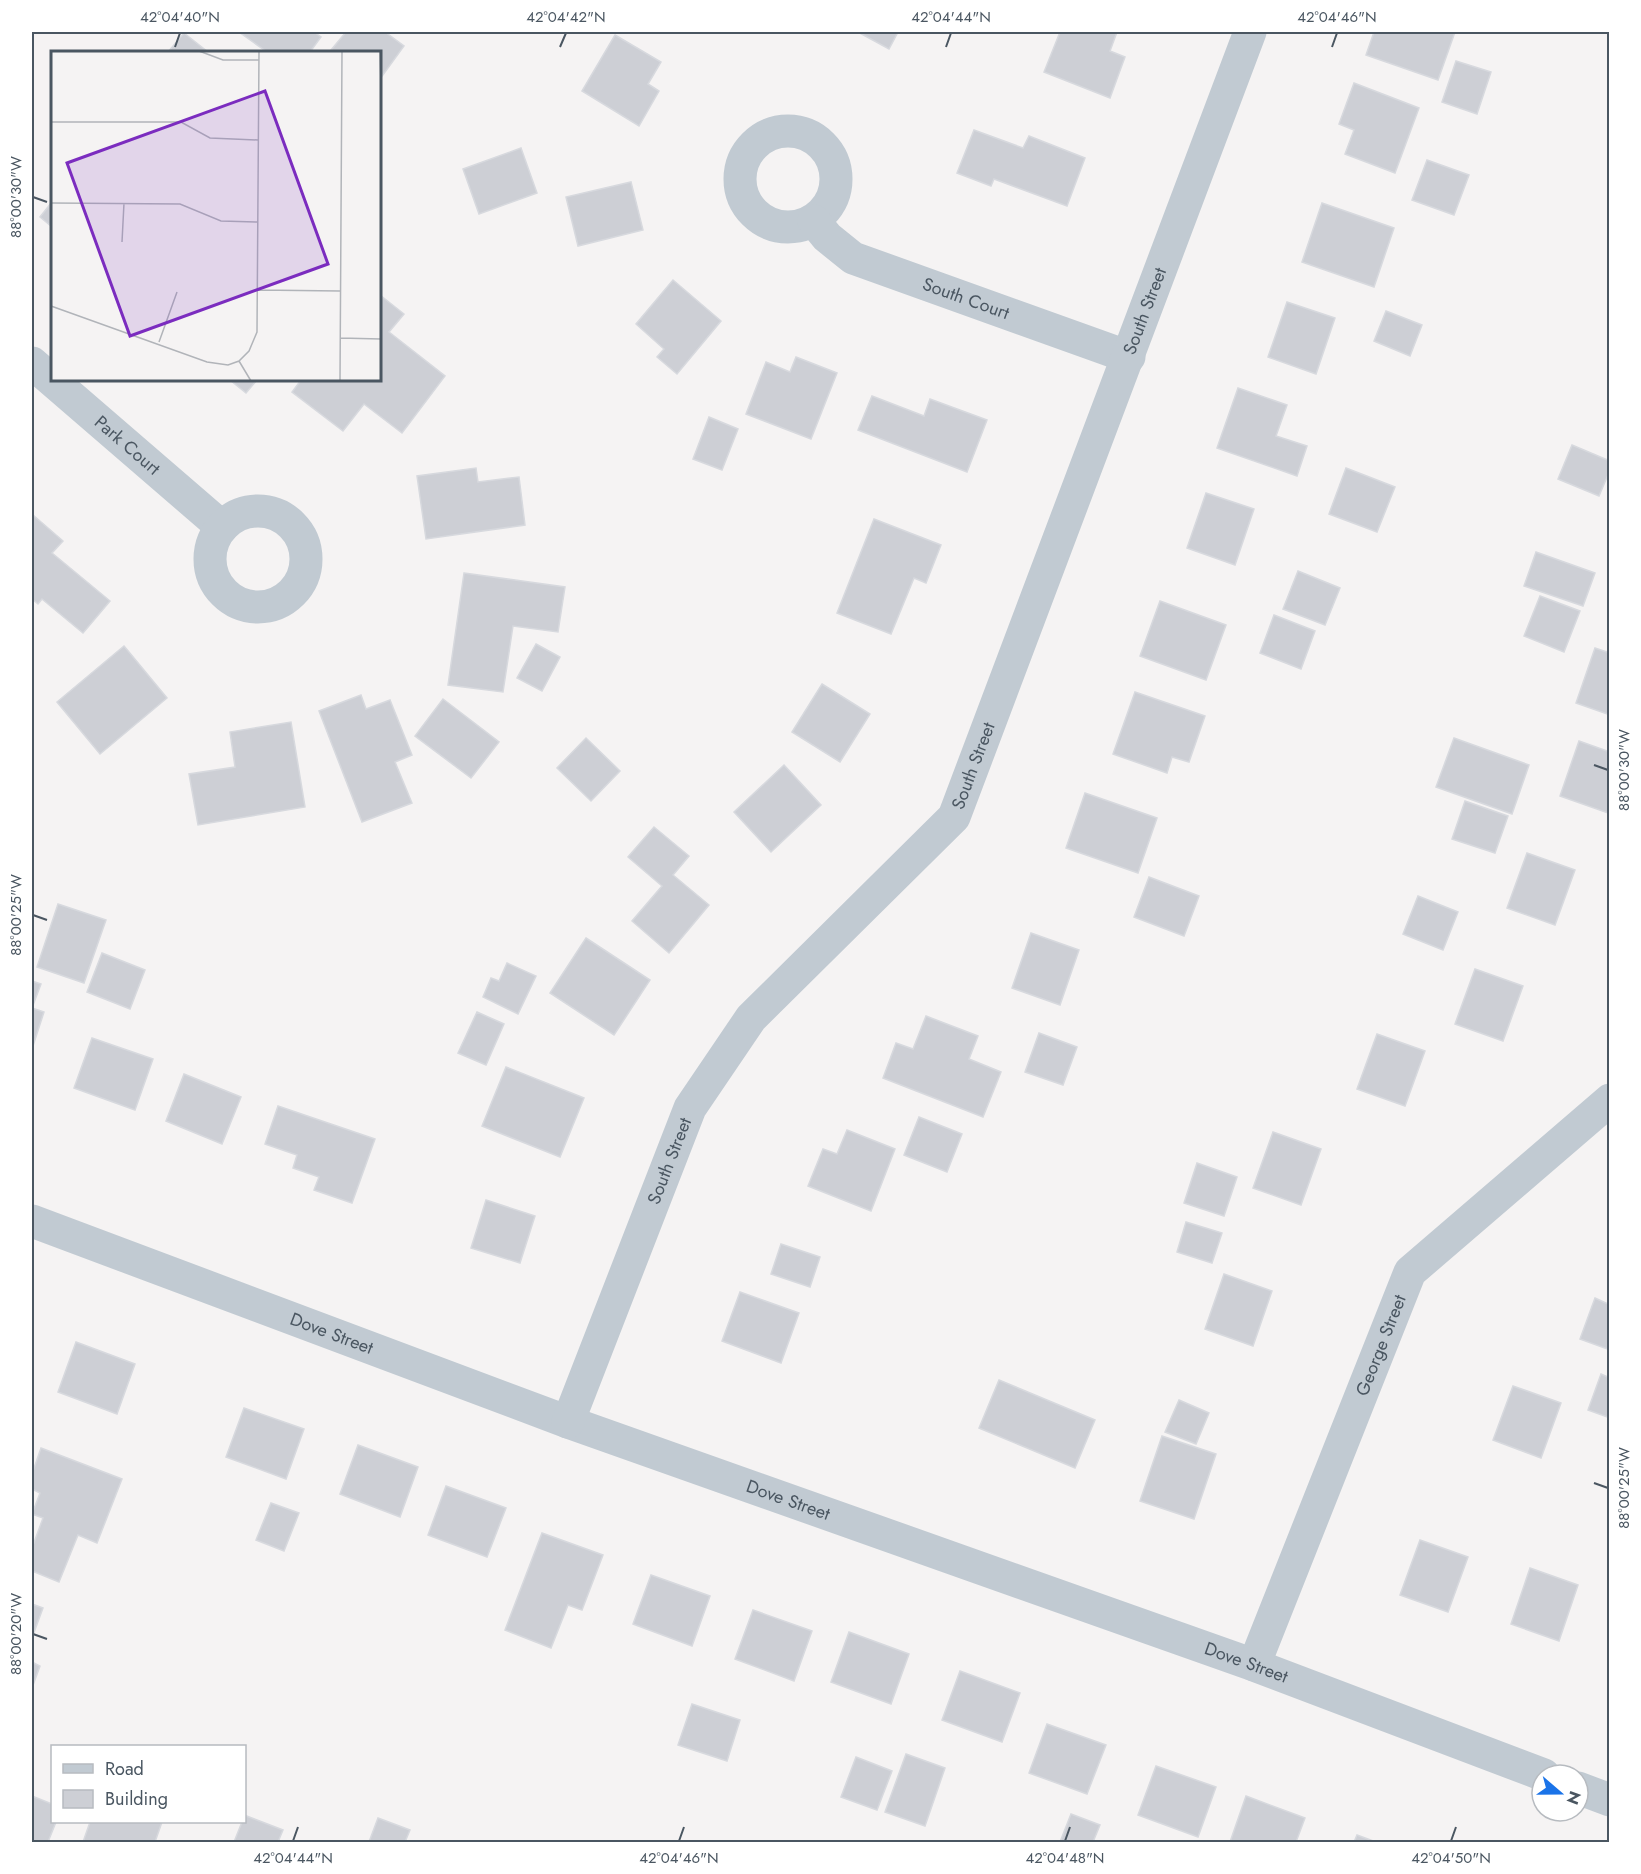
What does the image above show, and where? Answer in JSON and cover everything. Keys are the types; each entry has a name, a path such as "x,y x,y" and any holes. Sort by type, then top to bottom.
{"street":[{"name":"South Street","path":"568,1422 690,1108 752,1018 954,817 1250,32"},
{"name":"South Court","path":"814,220 827,237 853,258 1129,357"},
{"name":"Park Court","path":"32,363 51,379"},
{"name":"Park Court","path":"53,381 222,527"},
{"name":"George Street","path":"1254,1665 1410,1272 1610,1100"},
{"name":"Dove Street","path":"32,1221 568,1422 1254,1665 1530,1770"},
{"path":"1590,1792 1610,1800"}],"building":[{"path":"239,32 314,32 321,37 311,51 266,51"},
{"path":"346,32 385,32 404,46 381,78 381,51 331,50"},
{"path":"858,32 898,32 889,49"},
{"path":"1060,32 1117,32 1110,51 1125,57 1110,98 1044,72"},
{"path":"1374,32 1455,32 1438,80 1366,55"},
{"path":"184,33 207,51 169,51"},
{"path":"615,35 661,62 648,84 659,91 639,126 582,91"},
{"path":"1456,61 1491,72 1477,114 1442,102"},
{"path":"1354,83 1419,108 1395,173 1345,154 1354,130 1339,124"},
{"path":"974,130 1023,148 1029,136 1085,158 1067,206 994,179 991,186 957,173"},
{"path":"521,148 537,193 479,214 463,169"},
{"path":"1427,160 1469,175 1454,215 1412,200"},
{"path":"631,182 643,230 578,246 566,197"},
{"path":"51,203 51,226 40,217"},
{"path":"1322,203 1394,228 1374,287 1302,262"},
{"path":"673,280 721,321 677,374 657,357 664,349 636,324"},
{"path":"381,296 404,314 389,332 445,376 402,433 364,404 343,431 292,392 300,381 381,381"},
{"path":"1287,302 1335,318 1316,374 1268,357"},
{"path":"1386,311 1422,325 1410,356 1374,341"},
{"path":"796,357 837,373 811,439 746,414 766,362 790,372"},
{"path":"231,381 256,381 246,393"},
{"path":"1238,388 1287,405 1276,436 1307,446 1297,476 1217,448"},
{"path":"872,396 924,416 930,399 987,420 967,472 858,430"},
{"path":"709,417 738,429 722,470 693,459"},
{"path":"1572,445 1610,461 1610,470 1599,496 1558,479"},
{"path":"476,468 478,482 519,477 525,525 426,539 417,476"},
{"path":"1346,468 1395,487 1377,532 1329,514"},
{"path":"1206,493 1254,509 1235,565 1187,548"},
{"path":"33,515 63,541 52,553 110,601 83,633 42,599 38,604 32,599"},
{"path":"874,519 941,545 926,583 914,578 891,634 837,613"},
{"path":"1536,552 1595,573 1583,606 1524,586"},
{"path":"1298,571 1340,588 1325,625 1283,609"},
{"path":"464,573 565,587 558,632 513,626 503,692 448,685"},
{"path":"1540,596 1580,611 1564,652 1524,636"},
{"path":"1160,601 1226,625 1206,680 1140,656"},
{"path":"1274,615 1315,631 1301,669 1260,653"},
{"path":"536,644 560,657 542,691 517,678"},
{"path":"124,646 167,698 100,754 57,702"},
{"path":"1595,648 1610,653 1610,715 1576,703"},
{"path":"822,684 870,714 840,762 792,732"},
{"path":"1135,692 1205,716 1189,762 1172,757 1167,773 1113,754"},
{"path":"361,695 366,709 390,700 412,755 395,762 412,803 362,822 319,711"},
{"path":"443,699 499,742 471,778 415,736"},
{"path":"291,722 305,807 198,825 189,774 235,767 230,732"},
{"path":"586,738 620,771 591,801 557,768"},
{"path":"1454,738 1529,765 1512,814 1436,787"},
{"path":"1579,741 1610,752 1608,813 1560,796"},
{"path":"784,765 821,805 771,852 734,812"},
{"path":"1085,793 1157,818 1138,873 1066,848"},
{"path":"1465,801 1508,816 1495,853 1452,839"},
{"path":"654,827 689,856 673,875 709,905 669,953 632,921 662,886 628,857"},
{"path":"1527,853 1575,870 1555,925 1507,908"},
{"path":"1149,877 1199,896 1184,936 1134,917"},
{"path":"1418,896 1458,912 1443,950 1403,934"},
{"path":"58,904 106,920 84,983 37,967"},
{"path":"1031,933 1079,950 1060,1005 1012,988"},
{"path":"586,938 650,980 614,1035 550,993"},
{"path":"102,953 145,970 130,1009 87,992"},
{"path":"507,963 536,976 518,1014 483,997 491,978 499,981"},
{"path":"1475,969 1523,986 1503,1041 1455,1024"},
{"path":"32,981 41,984 32,1008"},
{"path":"32,1008 44,1012 32,1049"},
{"path":"477,1012 504,1024 486,1065 458,1053"},
{"path":"926,1016 978,1036 969,1059 1001,1072 983,1117 883,1078 896,1043 913,1049"},
{"path":"1039,1033 1077,1047 1063,1085 1025,1072"},
{"path":"1377,1034 1425,1051 1405,1106 1357,1089"},
{"path":"92,1038 153,1059 135,1110 74,1088"},
{"path":"506,1067 584,1098 560,1157 482,1126"},
{"path":"184,1074 241,1097 222,1144 166,1121"},
{"path":"278,1106 375,1139 352,1203 314,1190 319,1177 293,1168 297,1155 265,1144"},
{"path":"919,1117 962,1134 947,1172 904,1155"},
{"path":"847,1130 895,1149 871,1211 808,1186 823,1149 837,1154"},
{"path":"1273,1132 1321,1149 1301,1205 1253,1188"},
{"path":"1197,1163 1237,1177 1224,1216 1184,1203"},
{"path":"486,1200 535,1216 520,1263 471,1248"},
{"path":"1186,1222 1222,1233 1212,1263 1177,1252"},
{"path":"781,1244 820,1257 810,1287 771,1274"},
{"path":"1224,1274 1272,1291 1253,1346 1205,1329"},
{"path":"740,1292 799,1313 781,1363 722,1341"},
{"path":"1595,1298 1608,1304 1610,1301 1610,1350 1580,1339"},
{"path":"76,1342 135,1364 117,1414 58,1392"},
{"path":"1601,1374 1610,1378 1610,1418 1588,1410"},
{"path":"999,1380 1095,1420 1075,1468 979,1428"},
{"path":"1513,1386 1561,1403 1541,1458 1493,1440"},
{"path":"1179,1400 1209,1413 1196,1444 1165,1432"},
{"path":"244,1408 304,1429 286,1479 226,1457"},
{"path":"1162,1436 1216,1454 1194,1519 1140,1501"},
{"path":"358,1445 418,1467 400,1517 340,1494"},
{"path":"41,1448 122,1479 97,1543 78,1535 59,1582 32,1571 32,1548 43,1518 32,1514 40,1493 32,1489 32,1474"},
{"path":"446,1486 506,1508 487,1557 428,1535"},
{"path":"271,1503 299,1513 284,1551 256,1540"},
{"path":"542,1533 603,1555 582,1610 568,1605 551,1648 505,1630"},
{"path":"1420,1540 1468,1557 1448,1612 1400,1595"},
{"path":"1530,1568 1578,1585 1559,1641 1511,1624"},
{"path":"651,1575 710,1596 692,1646 633,1624"},
{"path":"32,1604 43,1608 32,1638"},
{"path":"753,1610 812,1631 794,1681 735,1659"},
{"path":"849,1632 909,1654 891,1704 831,1682"},
{"path":"32,1662 40,1666 32,1688"},
{"path":"960,1671 1020,1693 1002,1742 942,1720"},
{"path":"692,1704 740,1720 727,1761 678,1745"},
{"path":"1047,1724 1106,1745 1087,1794 1029,1773"},
{"path":"906,1754 945,1768 925,1826 885,1812"},
{"path":"856,1757 892,1771 877,1810 841,1797"},
{"path":"1156,1766 1216,1787 1198,1837 1138,1815"},
{"path":"32,1796 51,1804 51,1823 56,1823 48,1842 32,1842"},
{"path":"1246,1796 1305,1818 1296,1842 1230,1842"},
{"path":"1071,1814 1100,1825 1093,1842 1060,1842"},
{"path":"246,1816 283,1830 278,1842 234,1842 242,1823 246,1823"},
{"path":"378,1818 410,1830 405,1842 369,1842"},
{"path":"90,1823 162,1823 155,1842 83,1842"},
{"path":"1357,1835 1376,1842 1354,1842"}]}
